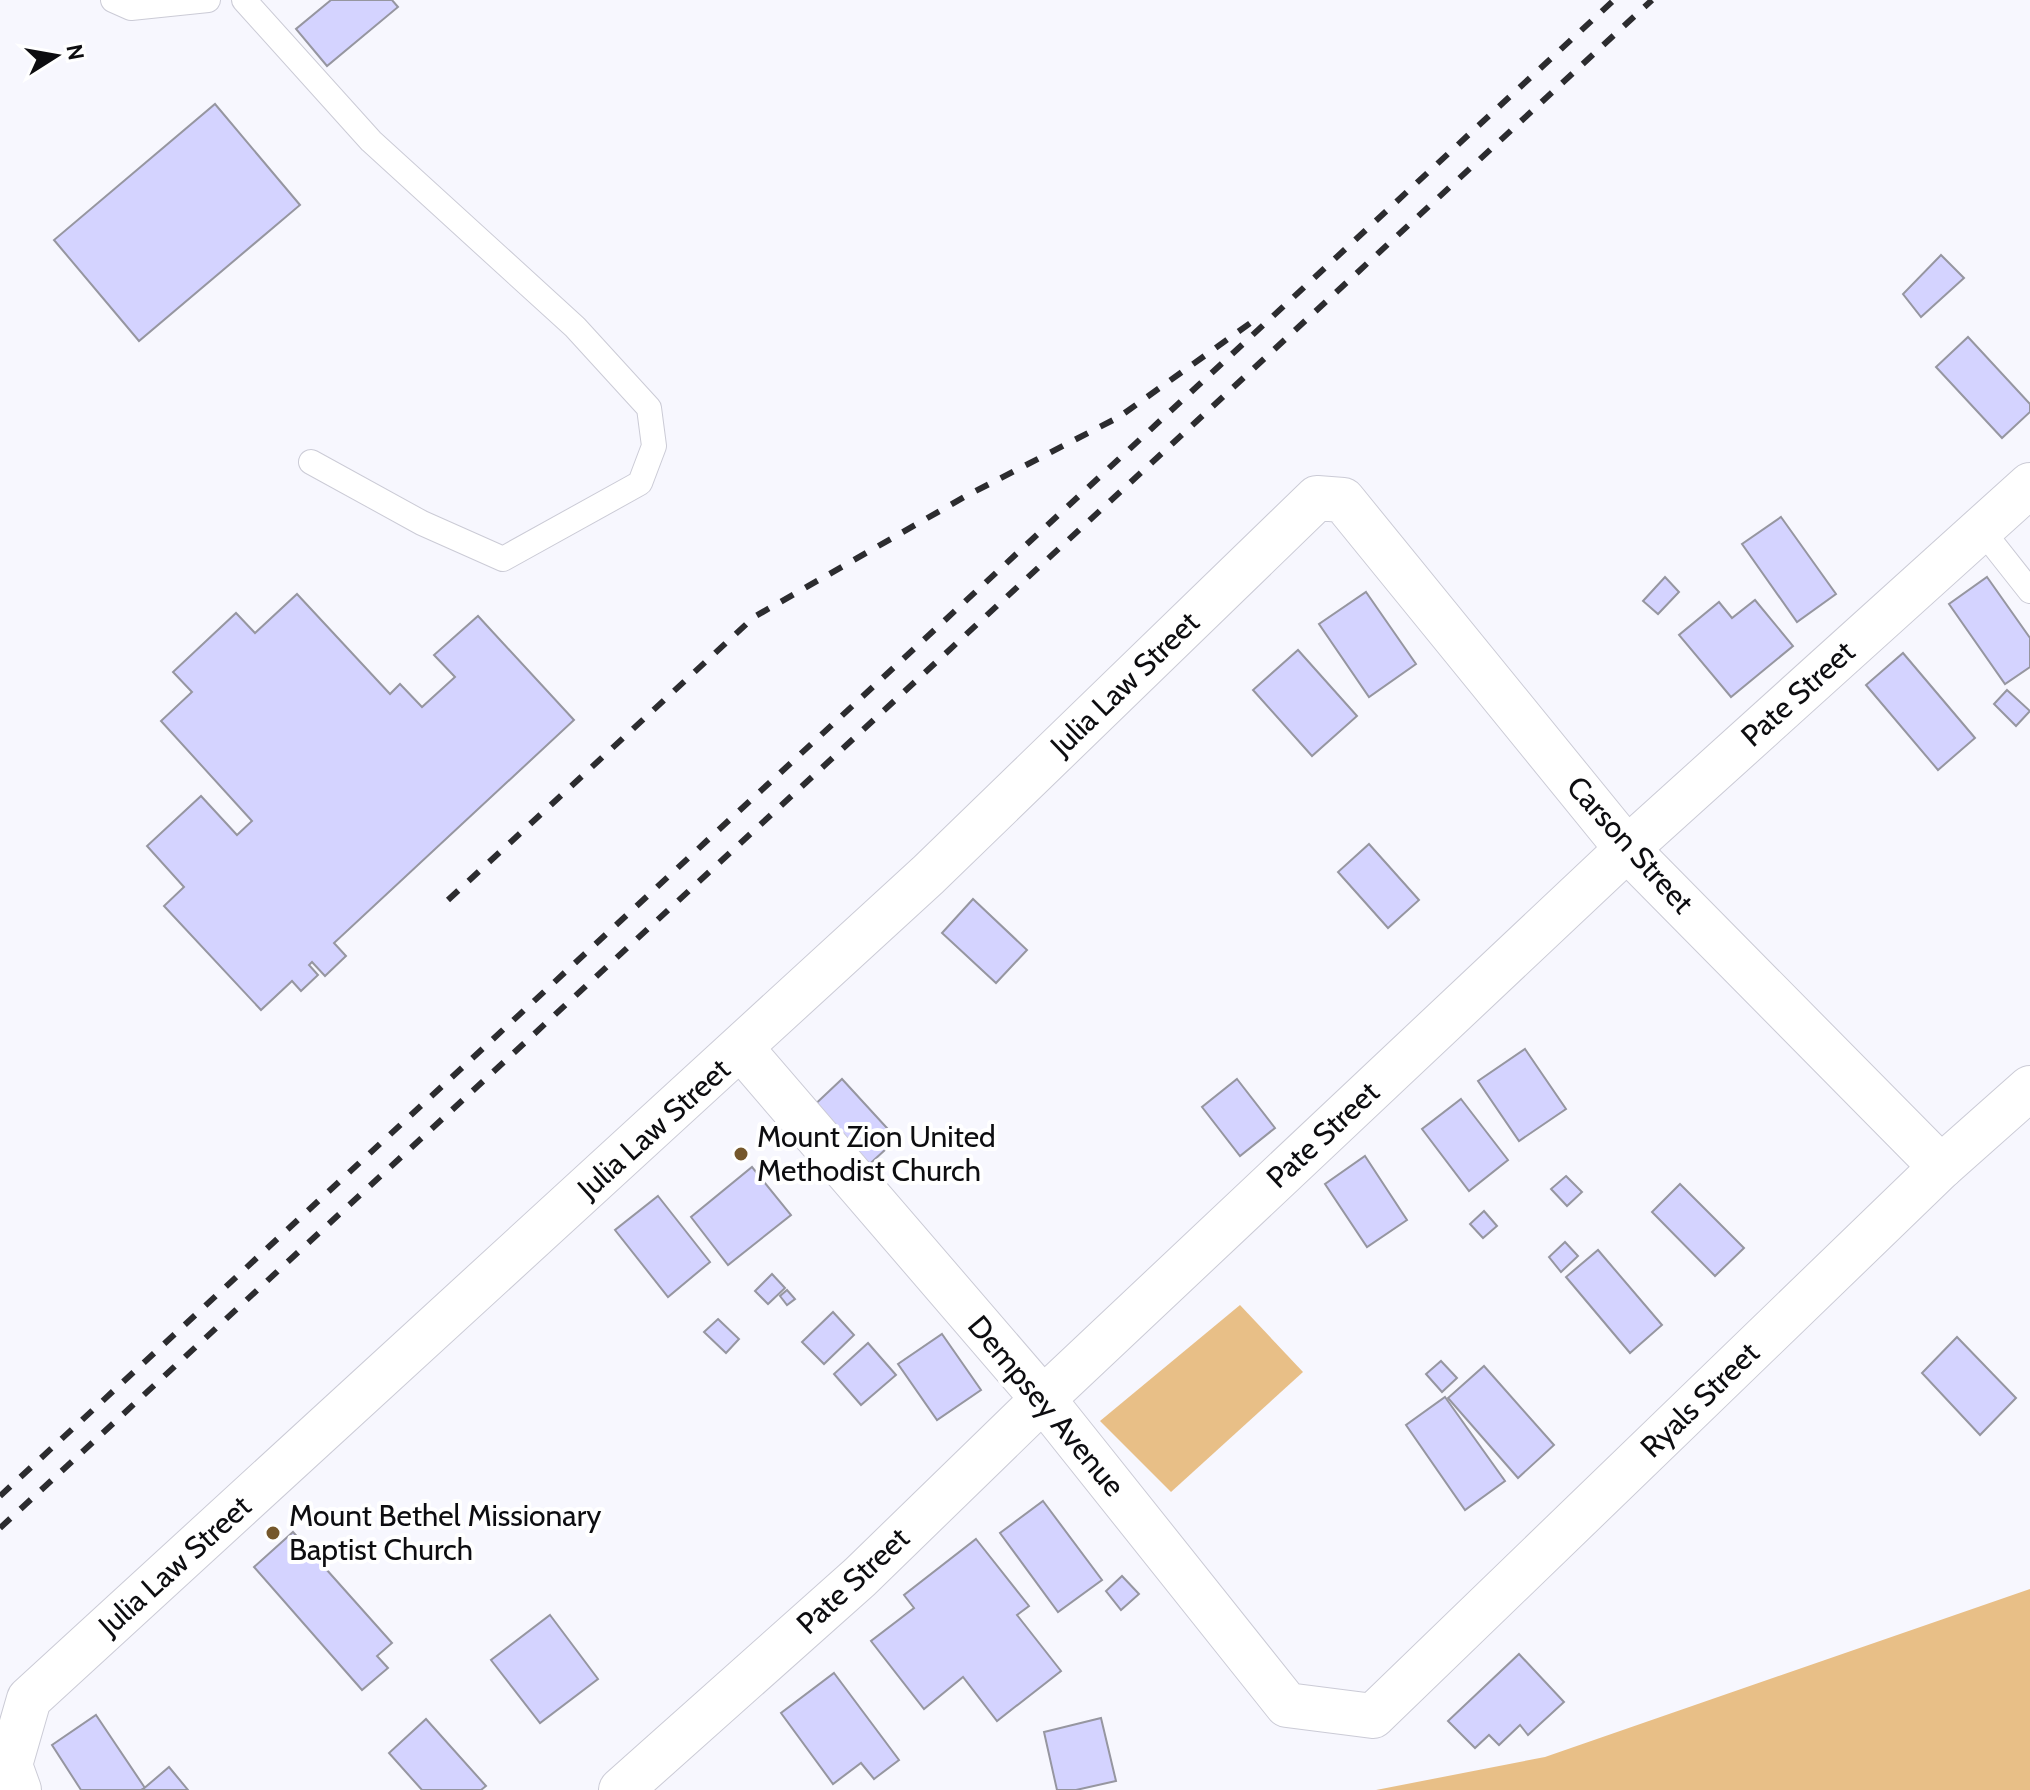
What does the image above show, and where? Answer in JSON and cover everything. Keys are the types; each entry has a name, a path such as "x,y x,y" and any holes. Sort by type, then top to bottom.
{"street":[{"name":"Pate Street","path":"621,1790 860,1577 1043,1399 1627,849 2030,485"},
{"name":"Julia Law Street","path":"19,1790 10,1765 29,1699 928,875 1317,498 1343,500"},
{"name":"Carson Street","path":"1343,500 1627,849 1941,1167"},
{"name":"Dempsey Avenue","path":"741,1048 1043,1399 1287,1705 1373,1716"},
{"name":"Ryals Street","path":"1373,1716 1941,1167 2030,1088"}],"lane":[{"path":"113,0 131,8 208,0"},
{"path":"244,0 371,141 575,327 649,408 654,446 640,483 503,559 422,523 311,462"},
{"path":"1981,529 2030,591"}],"shaded area":[{"path":"1240,1305 1303,1372 1171,1492 1100,1421"},
{"path":"2030,1589 2030,1790 1376,1790 1545,1757"}],"building":[{"path":"331,0 392,0 398,7 327,66 296,29"},
{"path":"215,104 300,205 139,341 54,240"},
{"path":"1941,255 1964,278 1921,317 1903,294"},
{"path":"1968,337 2030,404 2030,412 2002,438 1936,367"},
{"path":"1781,517 1836,594 1797,622 1742,544"},
{"path":"1665,577 1679,592 1658,614 1643,601"},
{"path":"1987,577 2030,638 2030,667 2005,684 1949,604"},
{"path":"1366,592 1416,664 1369,697 1319,624"},
{"path":"297,594 390,694 400,684 422,707 455,677 434,655 478,616 574,720 334,943 346,956 325,976 312,962 309,965 318,975 301,991 292,981 261,1010 164,906 184,887 147,846 201,796 237,835 252,821 161,721 192,692 173,672 236,613 255,633"},
{"path":"1755,600 1793,646 1731,697 1679,635 1719,602 1732,618"},
{"path":"1298,650 1357,716 1312,756 1253,690"},
{"path":"1903,653 1975,738 1938,770 1866,685"},
{"path":"2007,690 2030,711 2016,726 1994,704"},
{"path":"1369,844 1419,900 1388,928 1338,872"},
{"path":"973,899 1027,950 996,983 942,933"},
{"path":"1525,1049 1566,1109 1519,1141 1478,1081"},
{"path":"842,1079 897,1139 863,1170 808,1111"},
{"path":"1237,1079 1275,1128 1240,1156 1202,1107"},
{"path":"1461,1099 1508,1160 1469,1191 1422,1129"},
{"path":"1365,1156 1407,1220 1367,1247 1325,1184"},
{"path":"752,1167 791,1215 728,1265 691,1217"},
{"path":"1566,1176 1582,1192 1567,1206 1551,1189"},
{"path":"1680,1184 1744,1248 1715,1276 1652,1212"},
{"path":"658,1196 710,1262 668,1297 615,1230"},
{"path":"1484,1211 1497,1226 1483,1238 1470,1224"},
{"path":"1565,1242 1578,1256 1561,1272 1549,1257"},
{"path":"1598,1250 1662,1325 1630,1353 1566,1277"},
{"path":"772,1274 785,1288 768,1304 755,1291"},
{"path":"787,1290 795,1299 787,1305 780,1296"},
{"path":"833,1312 854,1335 824,1364 802,1342"},
{"path":"718,1319 739,1339 726,1353 704,1332"},
{"path":"942,1334 981,1390 937,1420 898,1364"},
{"path":"1957,1337 2016,1398 1980,1435 1922,1373"},
{"path":"868,1343 896,1375 861,1405 834,1374"},
{"path":"1441,1361 1457,1378 1442,1392 1426,1374"},
{"path":"1484,1366 1554,1445 1518,1478 1448,1398"},
{"path":"1445,1397 1505,1481 1465,1510 1406,1425"},
{"path":"1043,1501 1102,1580 1058,1612 1000,1533"},
{"path":"293,1532 392,1643 377,1656 388,1668 362,1690 254,1567"},
{"path":"976,1539 1029,1606 1017,1615 1061,1671 997,1721 963,1677 924,1709 871,1641 914,1608 904,1595"},
{"path":"1122,1576 1139,1594 1121,1610 1106,1591"},
{"path":"550,1615 598,1679 540,1723 491,1660"},
{"path":"1519,1654 1564,1702 1528,1735 1520,1725 1499,1745 1489,1735 1475,1748 1448,1721"},
{"path":"834,1673 899,1760 874,1779 861,1763 833,1784 781,1713"},
{"path":"96,1715 145,1788 81,1790 52,1745"},
{"path":"1101,1718 1116,1781 1076,1790 1057,1790 1044,1732"},
{"path":"426,1719 486,1786 481,1790 422,1790 389,1753"},
{"path":"169,1767 188,1790 142,1790"}],"railway":[{"path":"0,1496 1614,0"},
{"path":"0,1528 1652,0"},
{"path":"448,900 754,617 966,496 1119,417 1256,319"}],"place":[{"name":"Mount Zion United Methodist Church","path":"741,1154"},
{"name":"Mount Bethel Missionary Baptist Church","path":"273,1533"}]}
